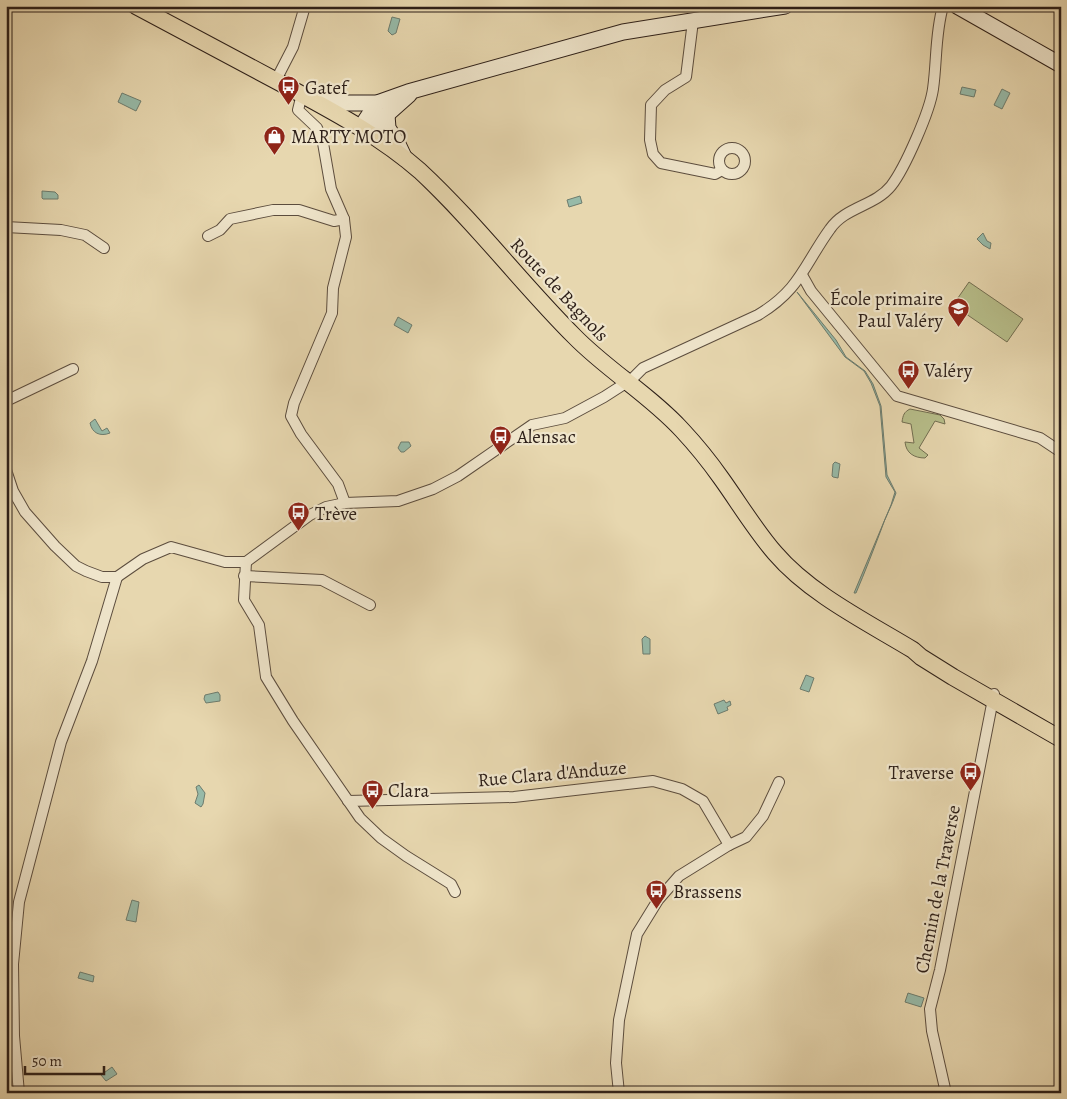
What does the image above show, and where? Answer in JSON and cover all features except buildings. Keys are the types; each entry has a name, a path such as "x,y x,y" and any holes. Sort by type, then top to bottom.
{"main road":[{"name":"Route de Bagnols","path":"136,6 307,97 364,130 405,159 439,190 576,339 664,412 695,445 720,476 773,552 785,564 815,589 913,650 922,652 1061,739"},
{"name":"Route de Bagnols","path":"993,696 1061,727"}],"street":[{"path":"276,80 293,47 305,6"},
{"path":"364,130 364,120 417,90 623,32 785,6"},
{"path":"6,470 13,491 25,512 55,546 76,566 102,577 117,577 144,559 170,547 225,562 246,562 310,515 326,507 345,503 398,501 458,476 532,425 565,418 604,398 643,368 758,315 774,306 790,291 831,227 846,213 877,198 890,187 902,168 930,104 938,27 943,6"},
{"path":"957,6 1061,65"},
{"path":"693,21 686,77 664,90 651,105 650,140 652,154 661,163 715,174 722,170"},
{"path":"345,503 338,484 301,434 291,416 294,403 332,313 333,288 346,237 344,219 331,189 323,143 317,128 298,110 307,97 385,107"},
{"path":"385,107 388,128 405,159"},
{"path":"208,236 220,230 230,218 273,210 298,210 334,221 344,219"},
{"path":"6,227 60,230 85,236 104,248"},
{"path":"802,275 811,291 897,396 1040,438 1061,452"},
{"path":"6,401 73,369"},
{"path":"246,562 244,600 259,625 266,676 293,721 360,818 381,838 451,884 455,892"},
{"path":"244,576 322,580 370,604"},
{"path":"19,1093 10,966 19,902 61,742 92,661 117,577"},
{"name":"Chemin de la Traverse","path":"946,1093 932,1031 930,1009 940,970 993,696"},
{"name":"Rue Clara d'Anduze","path":"348,801 514,797 653,781 682,789 703,802 729,845"},
{"path":"619,1093 616,1063 619,1020 637,934 658,900 679,876 729,845 746,837 763,816 779,782"}],"green space":[{"path":"969,282 1023,319 1007,342 953,305"},
{"path":"910,409 940,415 944,419 945,424 935,421 919,448 928,455 925,458 911,454 906,446 905,442 914,443 911,424 902,422 904,414"}],"shaded area":[{"path":"392,17 400,19 396,33 392,35 388,31"},
{"path":"962,87 976,90 974,97 960,94"},
{"path":"1002,89 1010,93 1002,109 994,105"},
{"path":"122,93 141,101 136,111 118,102"},
{"path":"42,191 55,192 58,195 58,199 43,199"},
{"path":"580,196 582,203 569,207 567,200"},
{"path":"983,233 987,241 991,243 990,249 977,239"},
{"path":"797,292 836,340 846,357 865,371 873,384 881,406 887,475 896,493 886,516 895,492 886,477 880,406 864,371 845,357"},
{"path":"398,317 412,325 408,333 394,325"},
{"path":"95,419 102,431 107,428 110,433 103,435 95,432 90,423"},
{"path":"401,442 409,442 411,446 404,452 401,452 398,448"},
{"path":"835,462 840,464 838,478 832,476 833,464"},
{"path":"882,526 856,593 854,593"},
{"path":"645,636 650,639 650,654 643,654 642,639"},
{"path":"806,675 814,678 809,692 800,689"},
{"path":"218,692 220,701 206,703 205,695"},
{"path":"724,700 726,703 730,701 731,705 727,707 728,710 718,714 714,704"},
{"path":"199,785 205,793 201,807 195,803 198,794 196,787"},
{"path":"132,900 139,902 136,922 126,920"},
{"path":"80,972 94,976 93,982 78,978"},
{"path":"908,993 924,998 921,1007 905,1002"},
{"path":"112,1067 117,1074 106,1081 101,1075"}],"place":[{"name":"Gatef","path":"289,106"},
{"name":"MARTY MOTO","path":"275,155"},
{"name":"École primaire Paul Valéry","path":"959,328"},
{"name":"Valéry","path":"908,389"},
{"name":"Alensac","path":"501,455"},
{"name":"Trève","path":"299,532"},
{"name":"Traverse","path":"970,791"},
{"name":"Clara","path":"372,809"},
{"name":"Brassens","path":"657,910"}]}
